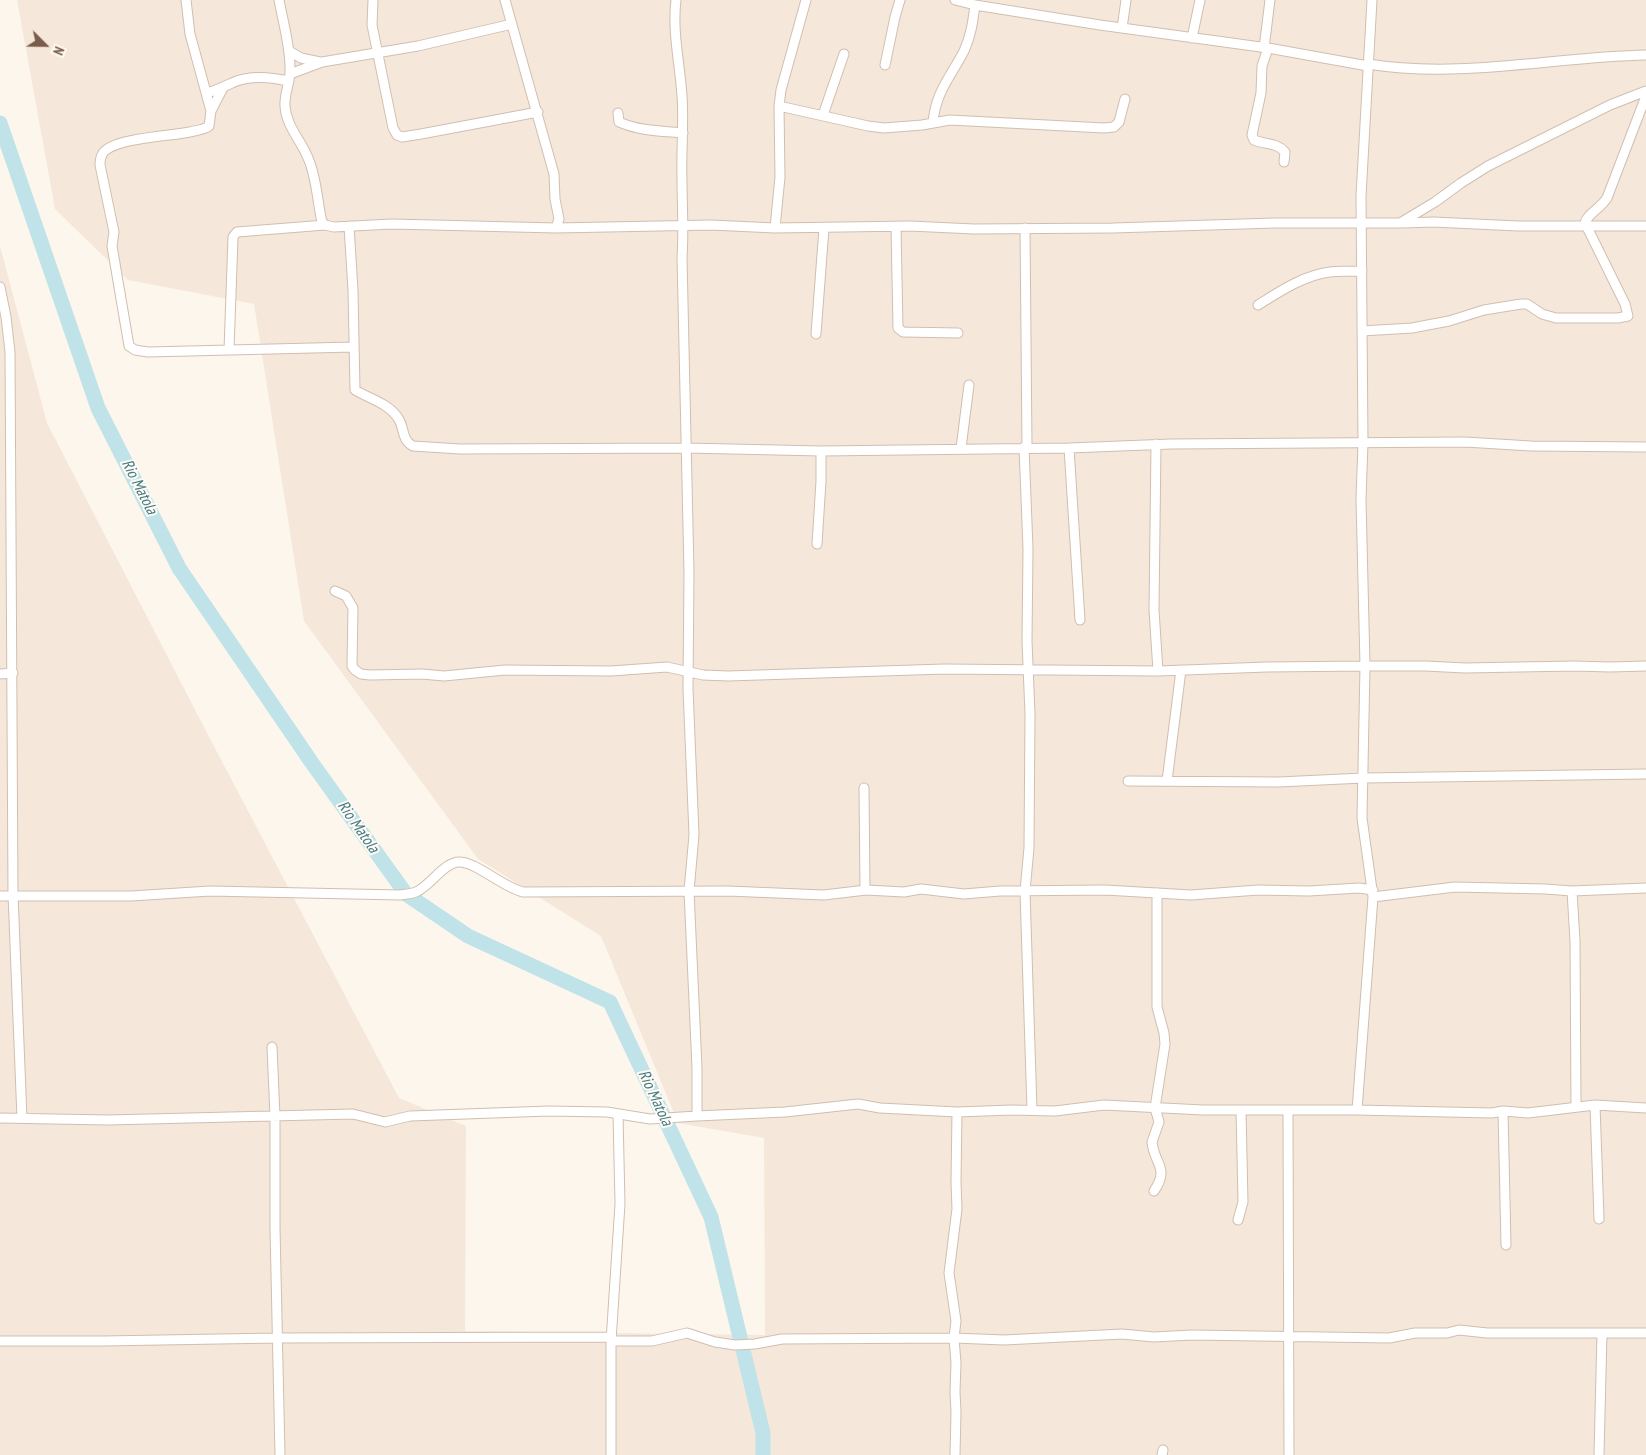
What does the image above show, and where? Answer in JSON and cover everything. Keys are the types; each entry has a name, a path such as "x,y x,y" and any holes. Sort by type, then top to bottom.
{"street":[{"path":"186,0 190,34 207,93 210,123 207,128 173,135 134,139 110,147 102,154 100,165 114,232 112,246 129,346 135,350 148,352 354,347"},
{"path":"279,0 290,51 285,105 286,114 297,139 308,157 313,173 319,210 322,222 325,225"},
{"path":"373,0 372,25 394,128 400,137 538,112"},
{"path":"505,0 554,174 554,199 558,224"},
{"path":"676,0 675,36 682,95 683,133 684,226 682,257 689,572 688,672 694,835 689,891 697,1068 697,1116"},
{"path":"775,228 780,177 779,106 781,90 806,0"},
{"path":"885,65 900,0"},
{"path":"1122,28 1126,0"},
{"path":"1192,38 1200,0"},
{"path":"1270,0 1266,48 1252,135 1254,140 1273,143 1281,148 1285,152 1284,162"},
{"path":"1357,1110 1373,894 1362,818 1365,666 1361,499 1363,443 1361,223 1372,0"},
{"path":"960,1 1122,28 1384,67 1451,70 1646,55"},
{"path":"933,123 940,90 964,51 971,33 975,5"},
{"path":"207,93 234,82 252,78 289,78 322,62 418,46 512,24"},
{"path":"290,51 302,58 322,62"},
{"path":"823,116 844,54"},
{"path":"210,111 223,88"},
{"path":"1400,223 1488,166 1610,105 1646,91"},
{"path":"1362,331 1412,328 1449,321 1484,310 1521,304 1528,304 1542,314 1556,318 1618,318 1628,316 1624,304 1585,225 1587,217 1600,207 1607,198 1646,96"},
{"path":"779,106 884,128 950,120 1114,128 1119,122 1125,99"},
{"path":"618,113 619,122 628,126 647,130 683,133"},
{"path":"229,350 233,237 237,232 325,225 334,227 392,224 558,224 569,228 711,225 775,228 910,226 974,229 1433,222 1518,226 1646,226"},
{"path":"349,226 354,290 354,390 389,408 400,420 407,443 413,446 460,449 686,448 821,451 1025,447 1068,448 1156,444 1465,442 1531,446 1646,447"},
{"path":"896,227 898,328 903,332 958,333"},
{"path":"816,334 824,228"},
{"path":"1025,228 1025,447 1030,708 1029,848 1025,891 1032,1110"},
{"path":"1258,305 1298,282 1312,277 1329,272 1362,270"},
{"path":"0,288 10,352 5,452 13,673 13,895 22,1118"},
{"path":"961,448 970,385"},
{"path":"1156,444 1154,610 1158,671"},
{"path":"1068,448 1080,620"},
{"path":"817,544 821,451"},
{"path":"335,592 346,596 353,608 352,666 361,674 444,676 505,670 611,672 667,667 703,675 728,676 891,670 1158,671 1365,666 1465,668 1646,666"},
{"path":"1166,781 1181,670"},
{"path":"0,674 13,673"},
{"path":"1128,780 1279,782 1363,778 1646,774"},
{"path":"864,788 865,890"},
{"path":"0,896 131,896 210,892 400,895 418,891 450,865 461,862 473,866 498,882 523,892 736,891 824,895 865,890 904,892 921,890 964,894 1000,891 1105,890 1191,895 1242,891 1309,891 1359,888 1373,894 1455,887 1572,891 1646,888"},
{"path":"1359,888 1371,878"},
{"path":"1572,891 1576,1107"},
{"path":"1154,1191 1162,1176 1161,1167 1152,1142 1159,1122 1155,1108 1165,1044 1157,1007 1157,893"},
{"path":"272,1047 275,1116 280,1455"},
{"path":"0,1118 108,1120 353,1114 385,1122 410,1116 588,1111 650,1119 785,1112 858,1104 880,1108 957,1112 1055,1111 1104,1105 1203,1110 1357,1110 1492,1113 1503,1111 1528,1113 1595,1105 1646,1108"},
{"path":"1595,1105 1599,1219"},
{"path":"1238,1220 1243,1202 1241,1110"},
{"path":"1288,1110 1290,1455"},
{"path":"1503,1111 1506,1245"},
{"path":"955,1455 956,1363 954,1338 956,1321 949,1273 957,1209 957,1112"},
{"path":"611,1455 611,1339 620,1204 618,1114"},
{"path":"0,1341 104,1342 277,1338 611,1339 652,1341 687,1332 715,1342 735,1345 755,1344 782,1339 954,1338 1004,1340 1122,1334 1154,1337 1192,1335 1388,1338 1415,1333 1447,1333 1459,1330 1487,1333 1646,1333"},
{"path":"1599,1455 1602,1333"}],"shaded area":[{"path":"17,0 1646,0 1646,1455 0,1455 0,246 47,423 399,1098 466,1126 465,1331 765,1335 764,1138 678,1123 601,936 478,859 304,621 254,304 128,280 55,209"}],"waterway":[{"name":"Rio Matola","path":"0,123 98,408 179,568 312,763 406,894 468,936 610,1002 711,1217 763,1433 763,1455"}]}
